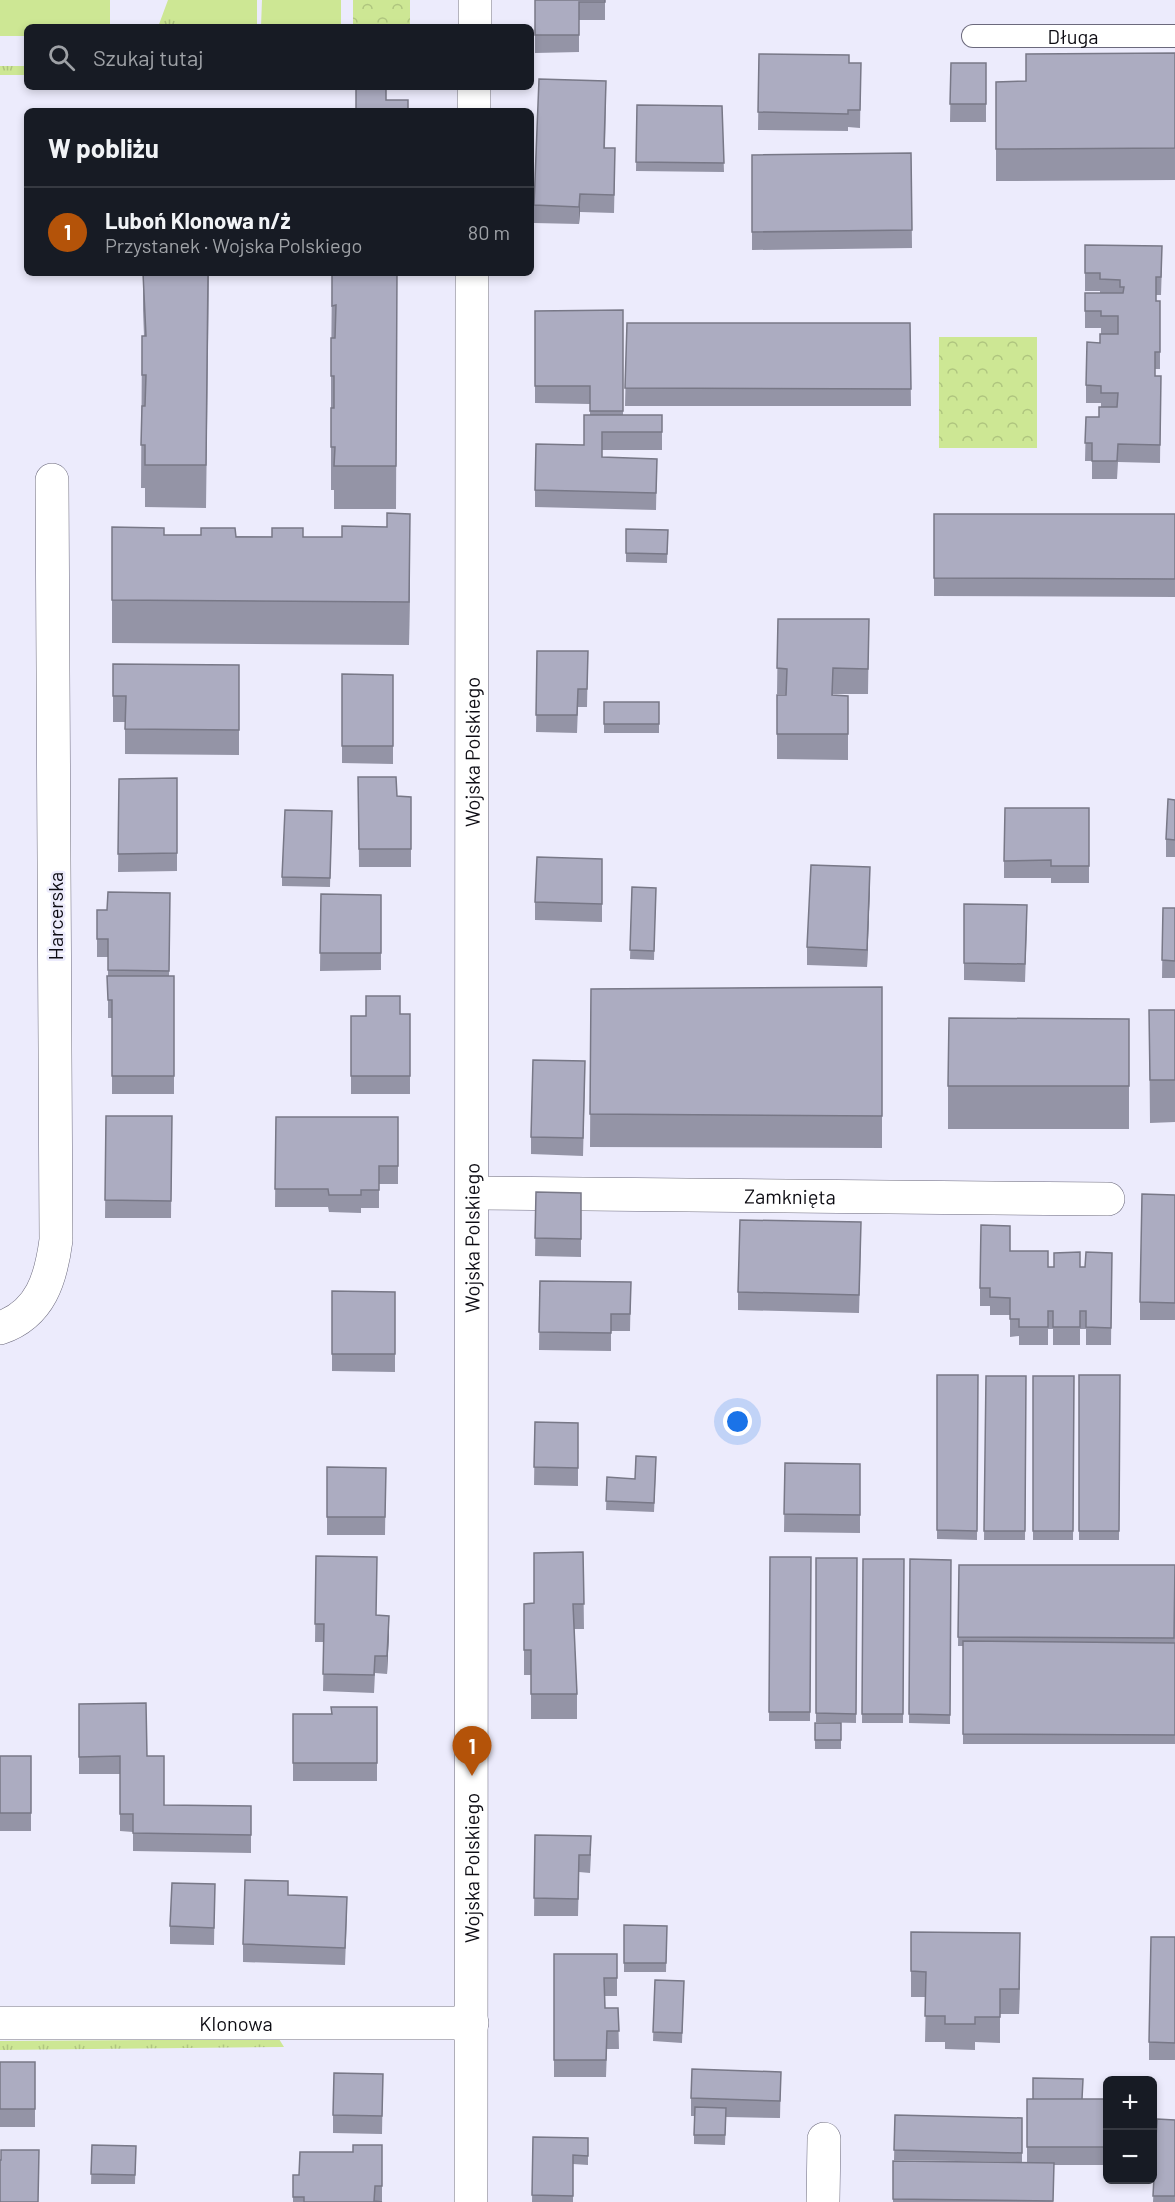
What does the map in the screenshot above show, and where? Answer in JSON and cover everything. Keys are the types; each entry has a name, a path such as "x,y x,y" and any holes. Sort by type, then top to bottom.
{"street":[{"path":"475,0 475,24"},
{"path":"474,90 474,108"},
{"name":"Wojska Polskiego","path":"471,2202 474,1193 472,276"},
{"name":"Harcerska","path":"0,1328 20,1318 35,1305 45,1288 53,1266 56,1239 52,480"},
{"name":"Zamknięta","path":"474,1193 1108,1199"},
{"name":"Klonowa","path":"0,2023 472,2023"},
{"path":"823,2202 824,2139"}],"lane":[{"name":"Długa","path":"973,36 1175,36"}],"green space":[{"path":"0,0 110,0 110,24 24,24 24,36 0,36"},
{"path":"168,0 178,0 178,24 159,24"},
{"path":"178,0 257,0 257,24 178,24"},
{"path":"262,0 341,0 341,24 261,24"},
{"path":"353,0 410,0 410,24 353,24"},
{"path":"0,66 24,66 24,75 0,75"},
{"path":"939,337 1037,337 1037,448 939,448"},
{"path":"279,2039 284,2047 0,2050 0,2041"}],"building":[{"path":"535,0 605,0 605,2 579,2 579,35 535,35"},
{"path":"1175,53 1175,148 996,149 996,82 1026,81 1026,54"},
{"path":"759,54 849,55 849,63 861,63 860,110 848,110 848,114 758,112"},
{"path":"951,63 986,63 986,104 950,104"},
{"path":"539,79 606,81 604,148 615,148 614,195 580,194 579,207 534,205"},
{"path":"356,90 386,90 386,100 408,100 408,108 356,108"},
{"path":"637,105 722,106 724,163 636,162"},
{"path":"911,153 912,230 752,232 752,155"},
{"path":"1085,245 1162,246 1161,277 1156,277 1156,301 1160,301 1160,352 1155,352 1155,376 1161,376 1160,445 1118,444 1117,461 1092,461 1092,443 1085,443 1086,417 1099,417 1099,407 1117,407 1118,393 1101,393 1101,386 1086,385 1087,342 1100,343 1100,334 1118,334 1118,316 1101,316 1101,311 1085,311 1085,293 1123,293 1124,287 1120,287 1120,280 1100,279 1100,273 1085,273"},
{"path":"143,276 208,276 206,465 145,465 145,445 141,445 146,375 142,375 142,336 146,336"},
{"path":"332,276 397,276 396,466 334,466 335,447 331,447 334,376 331,376 331,338 335,338 336,305 332,306"},
{"path":"623,310 623,411 590,411 590,386 535,386 535,311"},
{"path":"627,323 910,323 911,389 625,388"},
{"path":"584,415 662,415 662,432 602,432 602,457 657,459 656,493 535,490 536,444 584,445"},
{"path":"387,513 410,514 409,602 112,600 112,527 164,528 164,535 201,535 201,528 235,528 236,537 272,537 272,528 303,528 303,537 342,537 342,526 387,527"},
{"path":"934,514 1175,514 1175,579 934,578"},
{"path":"626,529 668,530 667,554 626,553"},
{"path":"778,619 869,619 868,669 833,668 832,695 848,696 848,734 777,734 777,695 786,695 787,669 777,668"},
{"path":"537,651 588,651 587,689 578,689 577,715 536,715"},
{"path":"113,664 239,665 239,730 125,729 126,696 113,696"},
{"path":"342,674 393,675 393,746 342,746"},
{"path":"604,702 659,702 659,724 604,724"},
{"path":"358,777 396,777 397,796 411,797 411,849 359,849"},
{"path":"177,778 177,853 118,854 119,779"},
{"path":"1168,799 1175,800 1175,840 1166,839"},
{"path":"1005,808 1089,808 1089,866 1051,866 1051,860 1004,861"},
{"path":"285,810 332,811 330,878 282,877"},
{"path":"537,857 602,859 602,904 535,902"},
{"path":"811,865 870,867 867,950 807,947"},
{"path":"632,887 656,888 654,951 630,950"},
{"path":"108,892 170,893 169,971 108,970 108,939 97,939 97,910 107,910"},
{"path":"321,894 381,895 381,953 320,953"},
{"path":"964,904 1027,905 1025,964 964,963"},
{"path":"1163,908 1175,908 1175,961 1162,960"},
{"path":"107,976 174,976 174,1076 112,1076 112,1000 108,1000"},
{"path":"882,987 882,1116 590,1114 591,989"},
{"path":"366,996 400,996 400,1014 410,1014 410,1076 351,1076 351,1016 366,1016"},
{"path":"1149,1010 1175,1010 1175,1080 1150,1080"},
{"path":"949,1018 1129,1019 1129,1086 948,1086"},
{"path":"533,1060 585,1061 583,1138 531,1137"},
{"path":"106,1116 172,1116 171,1201 105,1200"},
{"path":"276,1117 398,1117 398,1166 379,1166 379,1190 361,1190 361,1195 329,1195 328,1189 275,1189"},
{"path":"536,1192 581,1193 581,1239 535,1238"},
{"path":"1142,1194 1175,1195 1175,1303 1140,1302"},
{"path":"740,1220 861,1222 859,1295 738,1292"},
{"path":"981,1225 1010,1226 1010,1251 1048,1251 1048,1267 1054,1267 1054,1253 1080,1252 1080,1267 1085,1267 1086,1252 1112,1253 1111,1328 1086,1327 1086,1311 1080,1311 1080,1327 1053,1327 1053,1311 1048,1311 1048,1327 1019,1327 1019,1319 1010,1319 1010,1298 990,1297 990,1288 980,1288"},
{"path":"540,1281 631,1282 630,1314 611,1314 611,1333 539,1332"},
{"path":"332,1291 395,1292 395,1354 332,1354"},
{"path":"937,1375 978,1375 977,1531 937,1530"},
{"path":"1079,1375 1120,1375 1119,1531 1079,1531"},
{"path":"986,1376 1026,1376 1025,1531 984,1531"},
{"path":"1033,1376 1074,1376 1073,1531 1033,1531"},
{"path":"535,1422 578,1423 578,1468 534,1467"},
{"path":"636,1456 656,1457 654,1503 606,1501 607,1477 635,1479"},
{"path":"785,1463 860,1464 860,1515 784,1514"},
{"path":"327,1467 386,1468 385,1517 327,1517"},
{"path":"583,1552 584,1604 573,1604 577,1694 531,1694 531,1650 524,1650 524,1604 534,1603 534,1553"},
{"path":"316,1556 377,1557 376,1615 389,1616 387,1656 375,1656 374,1675 323,1674 324,1624 315,1624"},
{"path":"770,1557 811,1557 810,1712 769,1712"},
{"path":"816,1558 857,1558 856,1714 816,1713"},
{"path":"863,1559 904,1559 903,1714 862,1714"},
{"path":"910,1559 951,1560 950,1715 909,1714"},
{"path":"959,1565 1175,1565 1174,1638 958,1637"},
{"path":"963,1641 1175,1643 1175,1735 963,1734"},
{"path":"146,1703 147,1756 164,1756 164,1805 251,1806 251,1835 133,1833 133,1814 120,1814 120,1756 79,1757 79,1704"},
{"path":"331,1707 377,1707 377,1763 293,1763 293,1714 332,1714"},
{"path":"815,1723 841,1723 841,1740 815,1740"},
{"path":"0,1756 31,1756 31,1813 0,1813"},
{"path":"535,1835 591,1836 590,1855 579,1855 578,1899 534,1898"},
{"path":"245,1880 288,1881 288,1895 347,1897 345,1948 243,1944"},
{"path":"172,1883 215,1884 214,1928 170,1926"},
{"path":"624,1925 667,1926 666,1963 624,1963"},
{"path":"911,1932 1020,1933 1019,1989 1000,1989 1000,2017 975,2017 975,2024 945,2024 945,2016 925,2016 926,1972 911,1971"},
{"path":"1151,1937 1175,1937 1175,2043 1149,2042"},
{"path":"554,1954 617,1954 617,1978 604,1978 605,2008 618,2008 619,2031 607,2031 606,2060 554,2060"},
{"path":"655,1980 684,1981 682,2033 653,2032"},
{"path":"0,2062 35,2062 35,2109 0,2109"},
{"path":"692,2069 781,2072 780,2101 691,2098"},
{"path":"334,2073 383,2074 382,2116 333,2115"},
{"path":"1033,2078 1083,2079 1082,2099 1033,2099"},
{"path":"1027,2099 1103,2099 1103,2147 1027,2147"},
{"path":"695,2107 726,2108 725,2135 694,2135"},
{"path":"895,2115 1022,2118 1022,2153 894,2150"},
{"path":"1157,2119 1175,2120 1175,2196 1153,2196 1154,2184 1157,2184"},
{"path":"533,2137 588,2138 588,2156 573,2155 573,2196 532,2195"},
{"path":"92,2145 136,2146 135,2175 91,2174"},
{"path":"353,2145 382,2145 382,2186 375,2186 374,2201 382,2202 304,2202 304,2197 293,2197 293,2175 299,2175 300,2152 353,2152"},
{"path":"1,2150 39,2150 38,2202 0,2202"},
{"path":"893,2161 1054,2163 1053,2201 893,2199"}],"place":[{"name":"Luboń Klonowa n/ż","path":"472,1776"}]}
